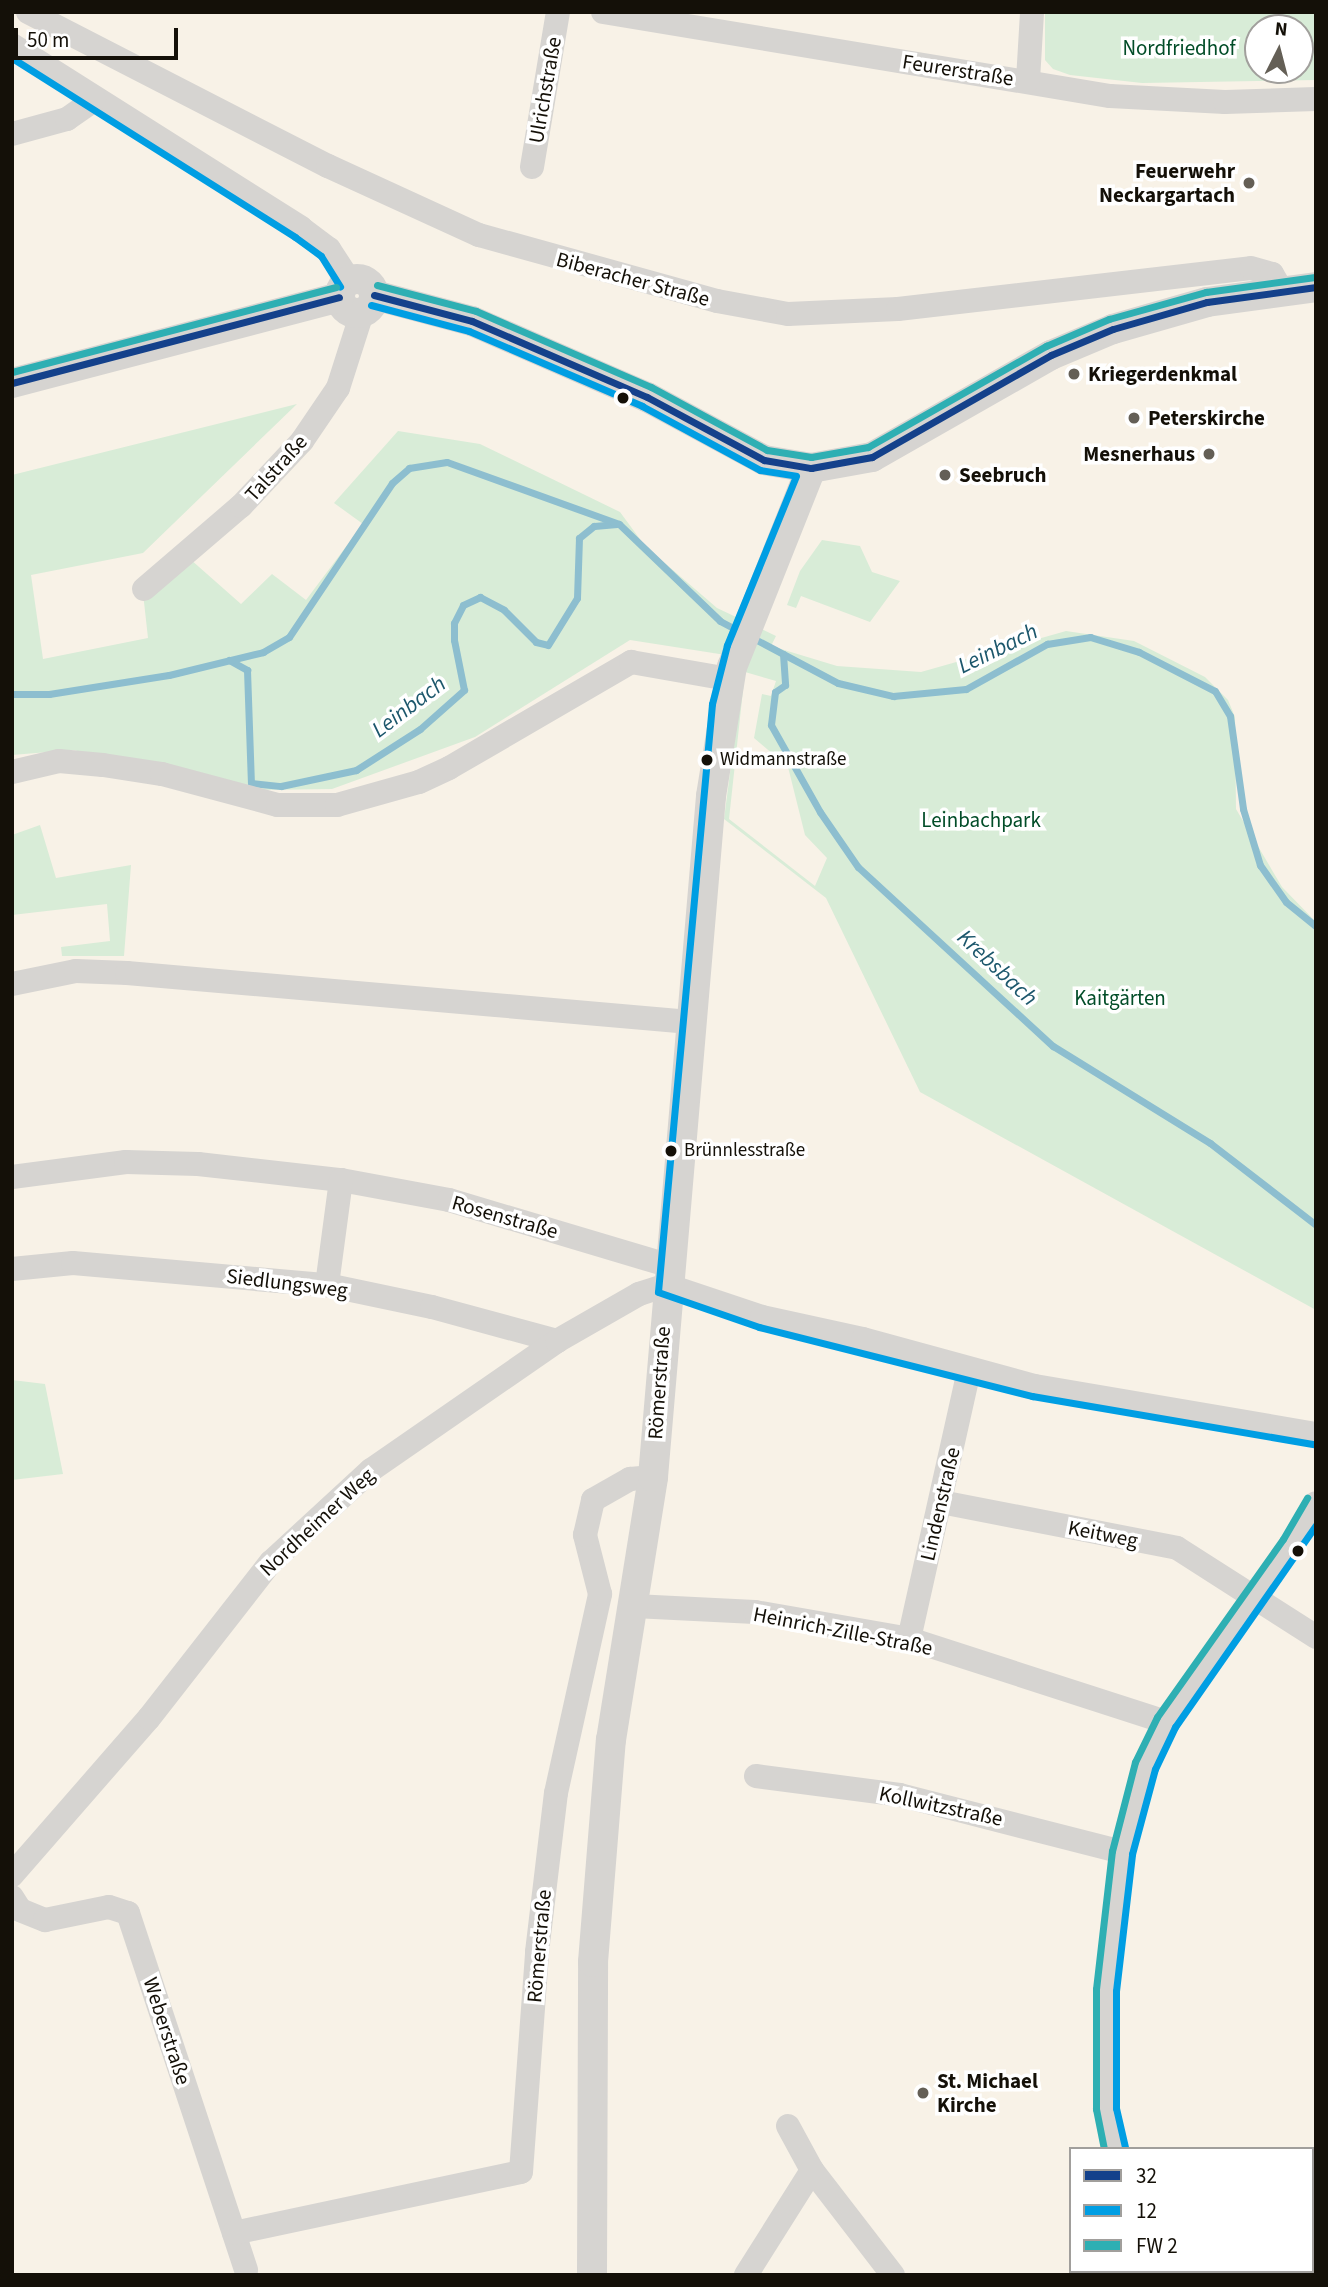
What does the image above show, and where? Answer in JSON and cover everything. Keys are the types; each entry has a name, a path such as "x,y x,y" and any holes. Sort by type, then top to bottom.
{"main road":[{"path":"12,383 356,296 472,321 647,397 764,460 811,468 872,457 1051,355 1113,329 1176,309 1281,289 1316,287"},
{"name":"Römerstraße","path":"592,2275 593,1962 611,1740 653,1477 667,1275 711,796 728,679 737,649 811,468"}],"street":[{"name":"Biberacher Straße","path":"28,12 328,166 479,235 717,301 788,314 898,309 1251,268 1272,274 1281,289"},
{"name":"Ulrichstraße","path":"532,167 558,12"},
{"name":"Feurerstraße","path":"603,12 1028,80 1110,96 1225,102 1316,99"},
{"path":"1028,80 1032,12"},
{"path":"12,46 329,249 356,296"},
{"path":"12,134 67,118 94,100"},
{"name":"Talstraße","path":"144,589 241,506 302,441 338,388 356,296"},
{"path":"12,772 59,761 103,765 162,774 278,805 337,805 419,782 449,768 631,662 728,679"},
{"path":"12,984 76,971 127,972 690,1022"},
{"name":"Rosenstraße","path":"12,1177 126,1163 198,1164 341,1180 449,1200 667,1275 762,1317 863,1339 1035,1386 1316,1434"},
{"path":"327,1285 341,1180"},
{"name":"Siedlungsweg","path":"12,1269 73,1263 327,1285 432,1307 557,1341"},
{"name":"Nordheimer Weg","path":"12,1875 149,1718 271,1562 372,1470 557,1341 667,1275"},
{"name":"Lindenstraße","path":"909,1639 969,1370"},
{"name":"Römerstraße","path":"234,2233 521,2172 537,1952 556,1793 599,1606 586,1535 593,1500 630,1479 653,1477"},
{"name":"Keitweg","path":"941,1502 1177,1548 1316,1637"},
{"path":"1115,2147 1106,2109 1106,1990 1122,1852 1145,1765 1166,1723 1253,1596 1292,1545 1316,1503"},
{"name":"Heinrich-Zille-Straße","path":"634,1606 755,1612 909,1639 1166,1723"},
{"name":"Kollwitzstraße","path":"756,1776 900,1795 1122,1852"},
{"name":"Weberstraße","path":"12,1897 20,1910 45,1920 109,1907 128,1913 246,2270"},
{"path":"788,2126 812,2170 893,2275"},
{"path":"746,2275 812,2170"}],"green space":[{"name":"Nordfriedhof","path":"1045,12 1316,12 1316,80 1314,14 1244,14 1244,81 1142,83 1070,75 1053,69 1045,60"},
{"name":"Leinbachpark","path":"297,404 143,553 31,575 43,659 148,638 143,593 190,559 241,604 272,574 306,600 363,524 334,503 398,431 480,444 620,512 645,546 717,608 776,636 771,646 837,666 921,672 1066,631 1134,641 1205,677 1228,700 1235,717 1236,809 1282,887 1316,922 1316,1310 920,1092 826,898 724,819 745,658 630,640 475,737 332,789 258,790 73,750 12,755 12,475","holes":["745,672 776,681 771,696 762,694 754,738 788,767 805,835 827,858 815,886 729,819"]},
{"path":"822,540 860,546 872,572 900,581 870,622 801,596 796,608 787,605 800,571"},
{"path":"40,825 56,878 131,865 124,956 62,956 61,947 110,941 107,904 12,915 12,835"},
{"path":"12,1380 45,1384 63,1474 12,1480"}],"waterway":[{"name":"Leinbach","path":"12,694 49,694 169,675 263,652 289,637 392,483 409,468 447,462 619,524 720,621 741,632"},
{"name":"Leinbach","path":"229,660 247,670 251,783 281,786 356,770 420,729 464,690 454,640 454,623 463,605 480,597 504,610 536,642 548,645 577,598 579,538 594,526 617,524"},
{"name":"Leinbach","path":"751,637 838,683 893,696 966,689 1047,644 1090,637 1139,652 1215,691 1230,716 1243,809 1260,865 1286,902 1316,926"},
{"name":"Krebsbach","path":"783,654 785,685 775,692 771,725 820,812 858,867 1053,1046 1210,1143 1316,1225"}],"transit line":[{"name":"12","path":"12,58 295,237 321,256 340,286"},
{"path":"377,285 476,311 651,387 767,450 811,457 868,447 1046,346 1109,319 1206,292 1315,277"},
{"path":"12,372 336,287"},
{"name":"32","path":"374,295 472,321 647,397 764,460 811,468 872,457 1051,355 1113,329 1207,302 1316,287"},
{"name":"32","path":"12,383 339,297"},
{"name":"12","path":"371,305 469,331 642,406 760,470 796,476 727,645 712,704 658,1292 759,1327 1032,1396 1314,1444"},
{"path":"1104,2147 1096,2109 1096,1989 1112,1851 1135,1762 1157,1717 1283,1539 1307,1498"},
{"name":"12","path":"1125,2147 1116,2108 1116,1991 1132,1854 1155,1769 1175,1727 1316,1525"}],"place":[{"name":"Feuerwehr Neckargartach","path":"1249,183"},
{"name":"Kriegerdenkmal","path":"1074,374"},
{"name":"Peterskirche","path":"1134,418"},
{"name":"Mesnerhaus","path":"1209,454"},
{"name":"Seebruch","path":"945,475"},
{"name":"Widmannstraße","path":"707,760"},
{"name":"Brünnlesstraße","path":"671,1151"},
{"name":"St. Michael Kirche","path":"923,2093"}],"park label":[{"name":"Kaitgärten","path":"1120,998"}]}
